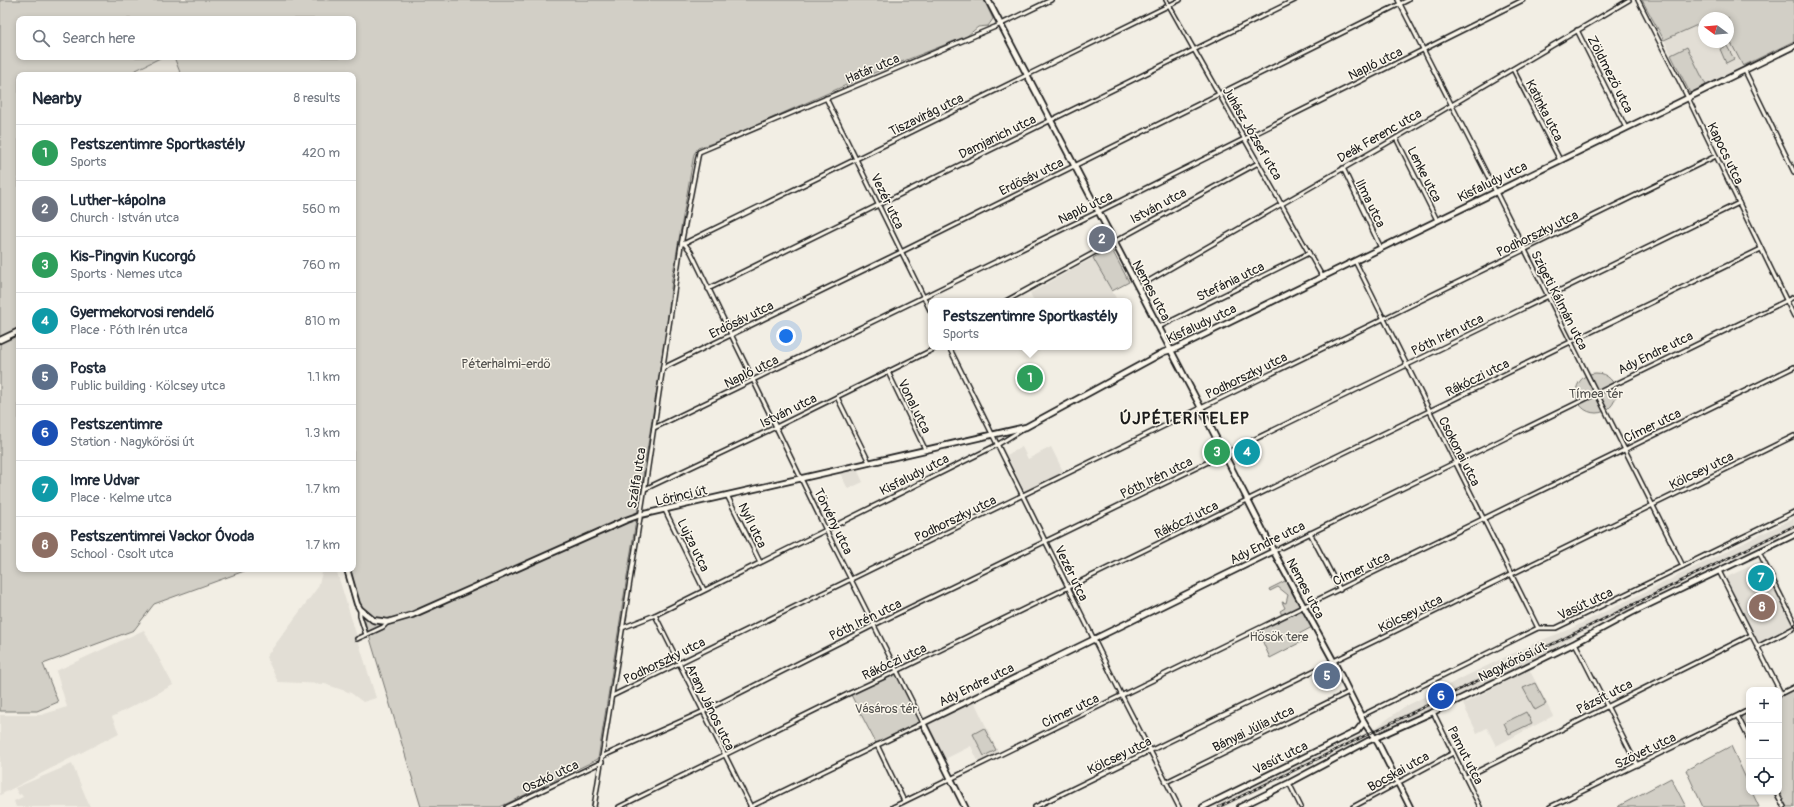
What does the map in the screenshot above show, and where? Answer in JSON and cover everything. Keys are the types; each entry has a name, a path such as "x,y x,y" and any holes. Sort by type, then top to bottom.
{"street":[{"name":"Nemes utca","path":"988,0 1224,454 1249,499 1274,551 1334,662 1364,722 1378,743 1410,807"},
{"name":"Határ utca","path":"699,152 1051,0"},
{"name":"Juhász József utca","path":"1166,0 1322,276"},
{"name":"Tiszavirág utca","path":"683,244 1180,0"},
{"name":"Damjanich utca","path":"708,289 1294,0"},
{"name":"Szigeti Kálmán utca","path":"1398,0 1496,192 1596,394 1626,449 1683,566"},
{"name":"Erdősáv utca","path":"663,368 901,252 1408,0"},
{"name":"Napló utca","path":"654,428 1098,212 1523,0"},
{"name":"Deák Ferenc utca","path":"1138,287 1396,138 1629,0"},
{"name":"Kapocs utca","path":"1638,0 1688,98 1794,316"},
{"name":"Zöldmező utca","path":"1577,30 1626,128"},
{"name":"Kisfaludy utca","path":"622,628 655,615 997,445 1082,396 1171,350 1794,46"},
{"name":"Katinka utca","path":"1513,69 1560,160"},
{"path":"1745,71 1794,172"},
{"name":"Vezér utca","path":"826,98 928,307"},
{"name":"Lenke utca","path":"1396,138 1437,220"},
{"name":"Szálfa utca","path":"594,807 663,368 699,152"},
{"name":"Podhorszky utca","path":"612,696 1716,156"},
{"name":"István utca","path":"1011,298 1258,163"},
{"name":"Ilma utca","path":"1343,168 1381,248"},
{"name":"Póth Irén utca","path":"603,756 704,711 1046,541 1739,203"},
{"name":"Törvény utca","path":"683,244 691,252 826,530 965,807"},
{"name":"Rákóczi utca","path":"619,807 1761,249"},
{"name":"Stefánia utca","path":"1159,327 1309,253"},
{"name":"Csokonai utca","path":"1355,261 1538,628"},
{"name":"Ady Endre utca","path":"750,807 1794,297"},
{"path":"0,340 16,332"},
{"name":"István utca","path":"645,489 776,427 932,350"},
{"name":"Vezér utca","path":"950,350 1093,639 1179,807"},
{"name":"Címer utca","path":"893,807 1304,606 1484,520 1794,367"},
{"name":"Vonal utca","path":"888,372 925,449"},
{"path":"836,397 869,462"},
{"name":"Lőrinci út","path":"388,622 412,614 536,558 640,515 1026,427"},
{"name":"Kölcsey utca","path":"1035,807 1794,436"},
{"name":"Nyíl utca","path":"727,495 760,562"},
{"name":"Lujza utca","path":"665,510 704,590"},
{"name":"Vasút utca","path":"1361,716 1538,628 1556,628 1794,512"},
{"path":"1310,533 1340,590"},
{"name":"Nagykőrösi út","path":"1240,807 1289,784 1374,739 1433,712 1575,643 1632,613 1794,535"},
{"path":"1759,552 1793,616 1794,622"},
{"path":"1719,571 1776,687"},
{"path":"347,572 360,609 373,620 388,622"},
{"path":"360,609 360,616 366,635"},
{"name":"Arany János utca","path":"655,615 704,711 724,756 750,807"},
{"path":"357,639 383,627 388,622"},
{"path":"1756,647 1794,628"},
{"name":"Pázsit utca","path":"1466,777 1751,635"},
{"path":"1575,643 1637,765"},
{"path":"1782,693 1794,686"},
{"name":"Bányai Júlia utca","path":"1166,782 1349,692"},
{"name":"Pamut utca","path":"1433,712 1480,807"},
{"name":"Szövet utca","path":"1550,807 1746,712"},
{"path":"1738,717 1746,733"},
{"name":"Vasút utca","path":"1203,807 1349,736 1357,731 1364,722"},
{"path":"876,745 904,801"},
{"name":"Bocskai utca","path":"1353,807 1453,752"},
{"name":"Oszkó utca","path":"507,807 602,762"},
{"path":"1289,784 1301,807"},
{"path":"1778,795 1784,807"}],"shaded area":[{"path":"1698,25 1698,48 1734,48 1743,66 1690,93 1664,40"},
{"path":"156,60 175,60 180,72 132,72"},
{"path":"1093,258 1116,298 1032,298 1030,293"},
{"path":"1022,447 1028,459 1051,447 1064,473 1025,492 1007,455"},
{"path":"857,469 863,482 848,489 840,473"},
{"path":"1794,518 1794,528 1590,628 1544,654 1427,711 1378,731 1224,807 1214,807 1375,728 1404,707 1466,676 1537,642 1570,629"},
{"path":"1763,560 1794,622 1794,628 1757,647 1723,579"},
{"path":"322,572 337,572 376,698 363,702 351,693 325,684 278,682 266,657 318,587"},
{"path":"144,630 173,685 112,717 119,733 0,795 0,715 41,715 67,707 56,671"},
{"path":"1529,669 1553,716 1496,746 1487,728 1477,733 1463,704"},
{"path":"974,701 999,754 979,763 971,746 945,759 927,723"},
{"path":"72,764 90,807 16,807 14,801 23,797 21,794 19,795 15,788"}],"green space":[{"name":"Péterhalmi-erdő","path":"0,0 984,0 993,19 988,26 978,27 967,36 871,74 727,138 698,148 694,154 672,279 667,325 598,759 500,807 421,807 350,572 356,572 356,72 180,72 175,60 356,60 356,16 16,16 16,60 156,60 132,72 16,72 16,572 242,572 154,604 134,630 43,664 58,702 37,711 0,711"},
{"path":"1642,0 1794,0 1794,41 1743,66 1734,48 1734,12 1698,12 1698,25 1664,40"},
{"path":"1687,47 1706,85 1690,93 1671,55"},
{"path":"1728,48 1734,59 1726,63 1720,49"},
{"path":"1111,248 1129,282 1112,291 1093,258"},
{"name":"Tímea tér","path":"1596,373 1604,375 1610,379 1614,385 1616,393 1614,401 1610,407 1604,411 1596,413 1588,411 1582,407 1578,401 1576,393 1578,385 1582,379 1588,375"},
{"path":"1287,580 1300,606 1282,615 1280,611 1285,608 1282,602 1286,603 1288,595 1278,587 1270,591 1269,589"},
{"name":"Hősök tere","path":"1303,607 1314,626 1299,634 1303,641 1270,658 1257,629"},
{"name":"Vásáros tér","path":"897,671 923,723 877,745 850,693"},
{"path":"1535,683 1546,704 1535,710 1523,688"},
{"path":"1794,685 1794,807 1784,807 1778,795 1782,795 1782,691"},
{"path":"1746,708 1746,730 1737,713"},
{"path":"1526,712 1532,723 1509,734 1504,723"},
{"path":"984,728 996,750 984,756 973,734"},
{"path":"1731,746 1746,778 1746,795 1753,795 1759,807 1703,807 1686,770"},
{"path":"1671,778 1686,807 1617,807"}],"railway":[{"path":"1219,807 1794,526"}],"place":[{"name":"Luther-kápolna","path":"1102,239"},
{"name":"Pestszentimre Sportkastély","path":"1030,378"},
{"name":"Kis-Pingvin Kucorgó","path":"1217,452"},
{"name":"Gyermekorvosi rendelő","path":"1247,452"},
{"name":"Imre Udvar","path":"1761,578"},
{"name":"Pestszentimrei Vackor Óvoda","path":"1762,607"},
{"name":"Posta","path":"1327,676"},
{"name":"Pestszentimre","path":"1441,696"}],"district":[{"name":"ÚJPÉTERITELEP","path":"1185,418"}]}
